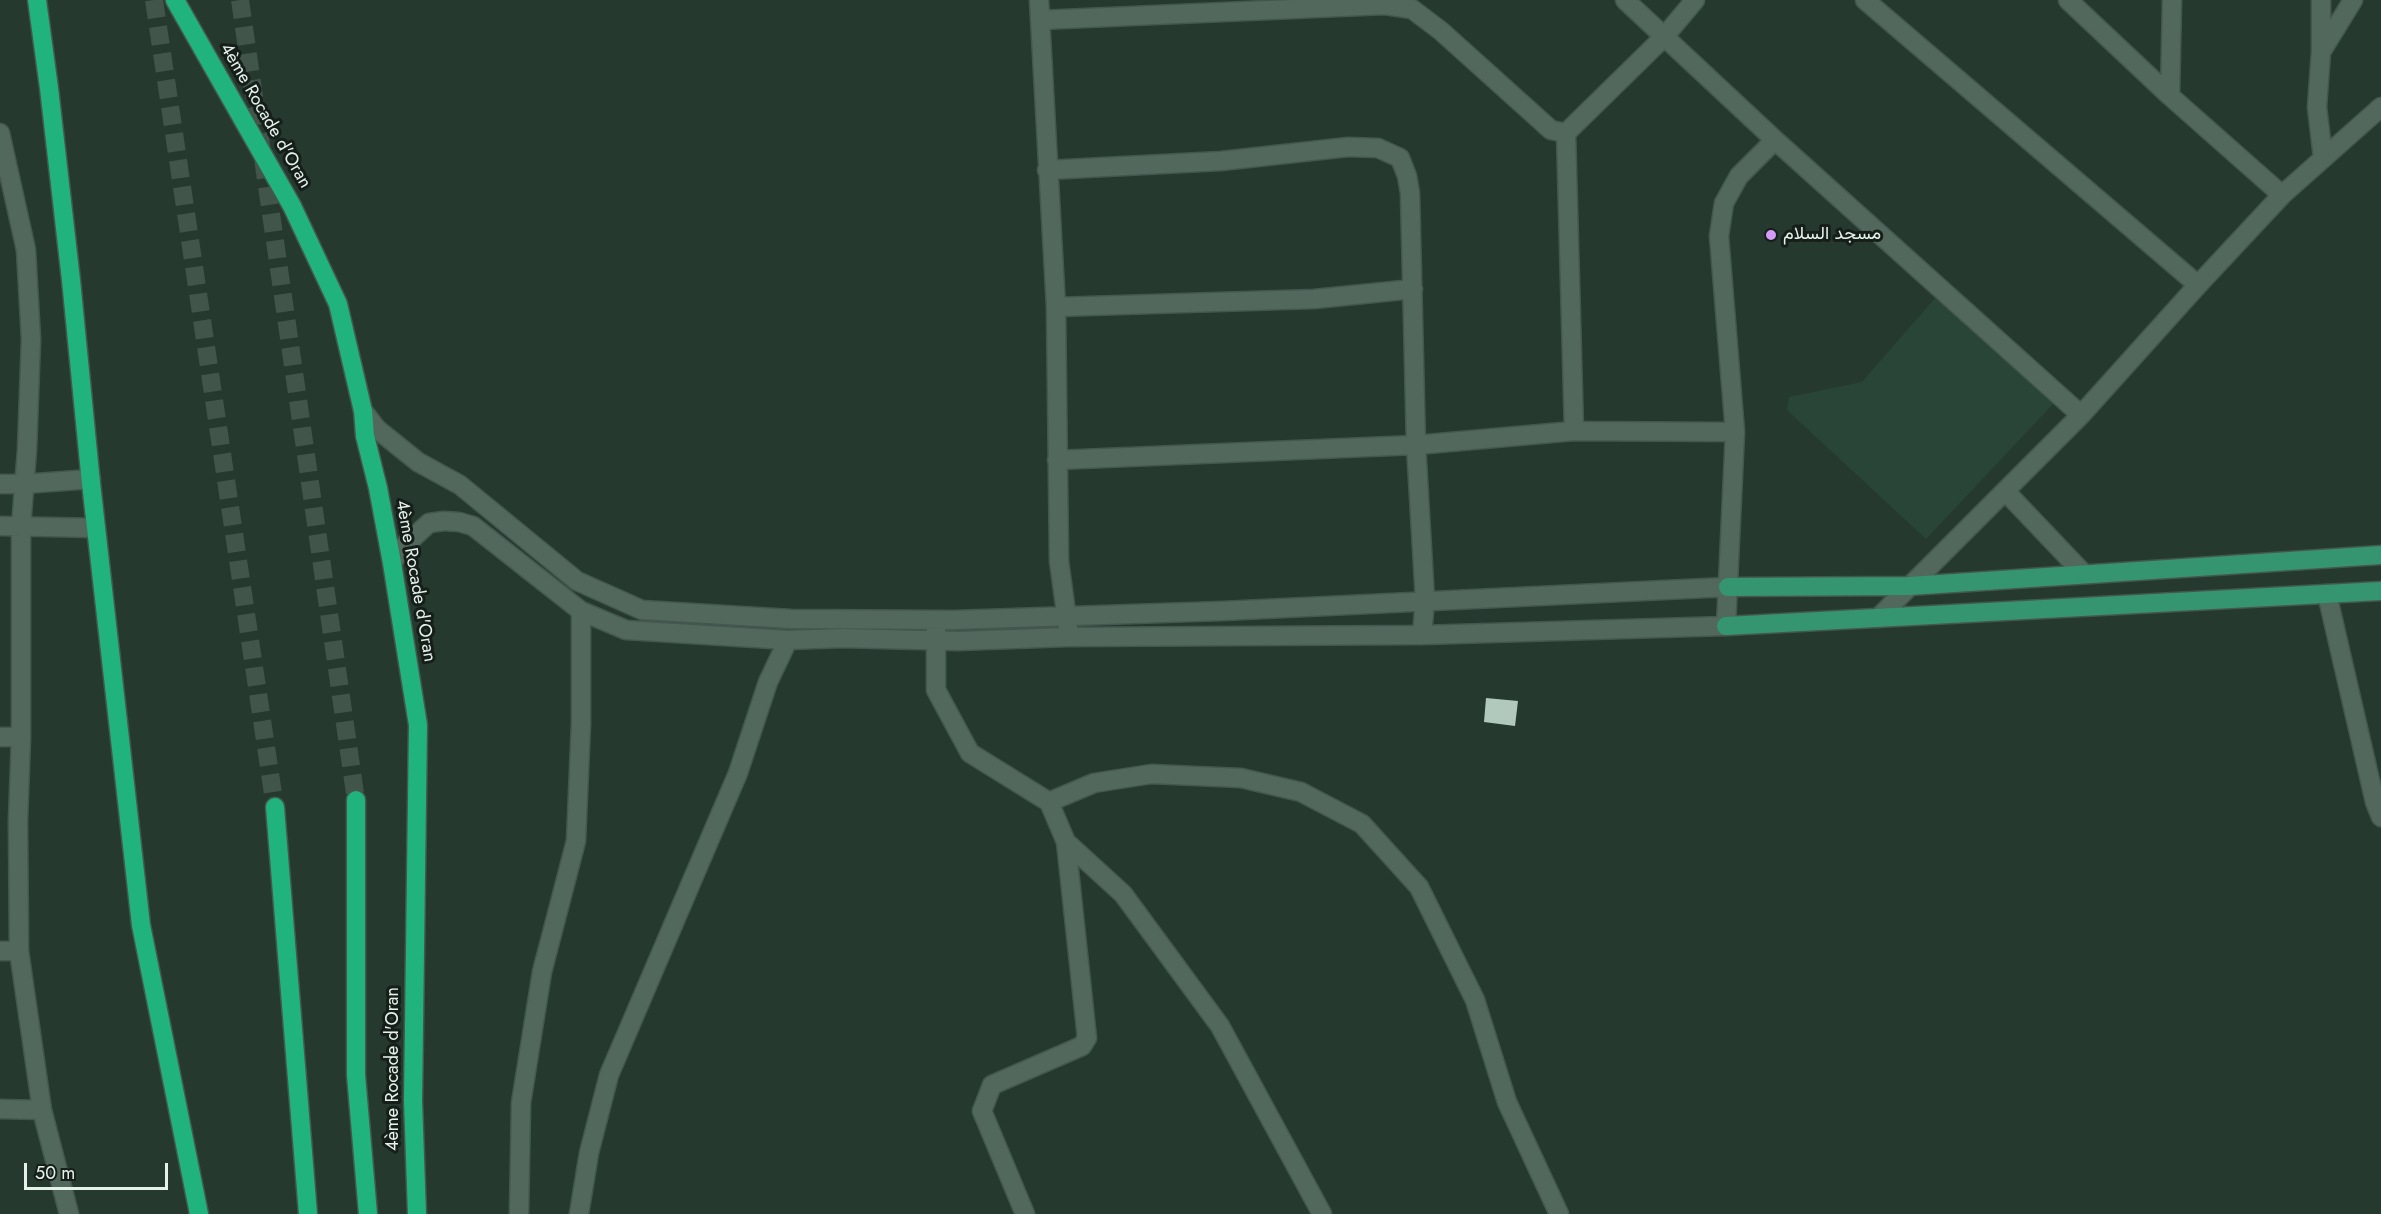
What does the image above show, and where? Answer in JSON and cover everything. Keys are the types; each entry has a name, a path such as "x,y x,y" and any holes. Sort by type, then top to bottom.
{"highway":[{"path":"37,0 71,280 90,479 141,925 199,1214"},
{"name":"4ème Rocade d'Oran","path":"175,0 292,206 338,304 363,411 365,436 378,488 392,563 417,725 413,1101 417,1214"},
{"path":"356,800 356,1075 368,1214"},
{"path":"276,807 308,1214"}],"main road":[{"path":"1728,587 1909,586 2381,555"},
{"path":"1726,626 2381,591"}],"street":[{"path":"1039,0 1056,307 1059,561 1068,615 1068,637"},
{"path":"1625,0 1775,140 2081,415"},
{"path":"1574,431 1566,133 1664,37 1695,0"},
{"path":"1866,0 2198,285"},
{"path":"2068,0 2170,96 2282,195"},
{"path":"2170,96 2172,0"},
{"path":"2321,0 2321,51 2317,107 2322,158"},
{"path":"2321,51 2353,0"},
{"path":"1040,20 1385,5 1412,9 1441,31 1551,130 1566,133"},
{"path":"1878,618 2081,415 2282,195 2381,107"},
{"path":"0,133 26,250 31,350 21,526 21,737 9,820 19,951 42,1110 69,1214"},
{"path":"392,563 403,547 429,523 459,522 473,526 574,607 626,630 788,640 1422,636 1726,626 1735,432 1719,236 1724,202 1739,176 1775,140"},
{"path":"1047,170 1221,160 1348,147 1378,148 1400,158 1410,193 1416,445 1425,600 1422,636"},
{"path":"1056,307 1314,299 1413,289"},
{"path":"363,411 376,429 417,462 460,485 577,581 642,610 791,619 937,620 1222,611 1728,587"},
{"path":"1057,460 1416,445 1574,431 1735,432"},
{"path":"0,484 90,479"},
{"path":"2006,492 2084,574"},
{"path":"0,526 96,528"},
{"path":"519,1214 521,1103 542,972 576,841 581,723 574,607 577,581"},
{"path":"2327,594 2375,802 2381,817"},
{"path":"937,620 936,690 970,753 1049,802 1066,842 1087,1038 1082,1046 992,1085 982,1112 1025,1214"},
{"path":"579,1214 590,1153 609,1075 738,773 768,682 788,640"},
{"path":"0,737 21,737"},
{"path":"1049,802 1094,783 1151,774 1241,778 1301,792 1362,824 1419,887 1475,1000 1507,1102 1559,1214"},
{"path":"1066,842 1123,894 1220,1026 1322,1214"},
{"path":"0,951 19,951"},
{"path":"0,1110 42,1110"}],"shaded area":[{"path":"1936,297 2054,403 1926,539 1787,410 1789,397 1862,382"}],"building":[{"path":"1486,698 1518,701 1515,726 1484,722"}],"tunnel":[{"path":"154,0 275,807"},
{"path":"240,0 356,800"}],"place":[{"name":"مسجد السلام","path":"1771,235"}]}
